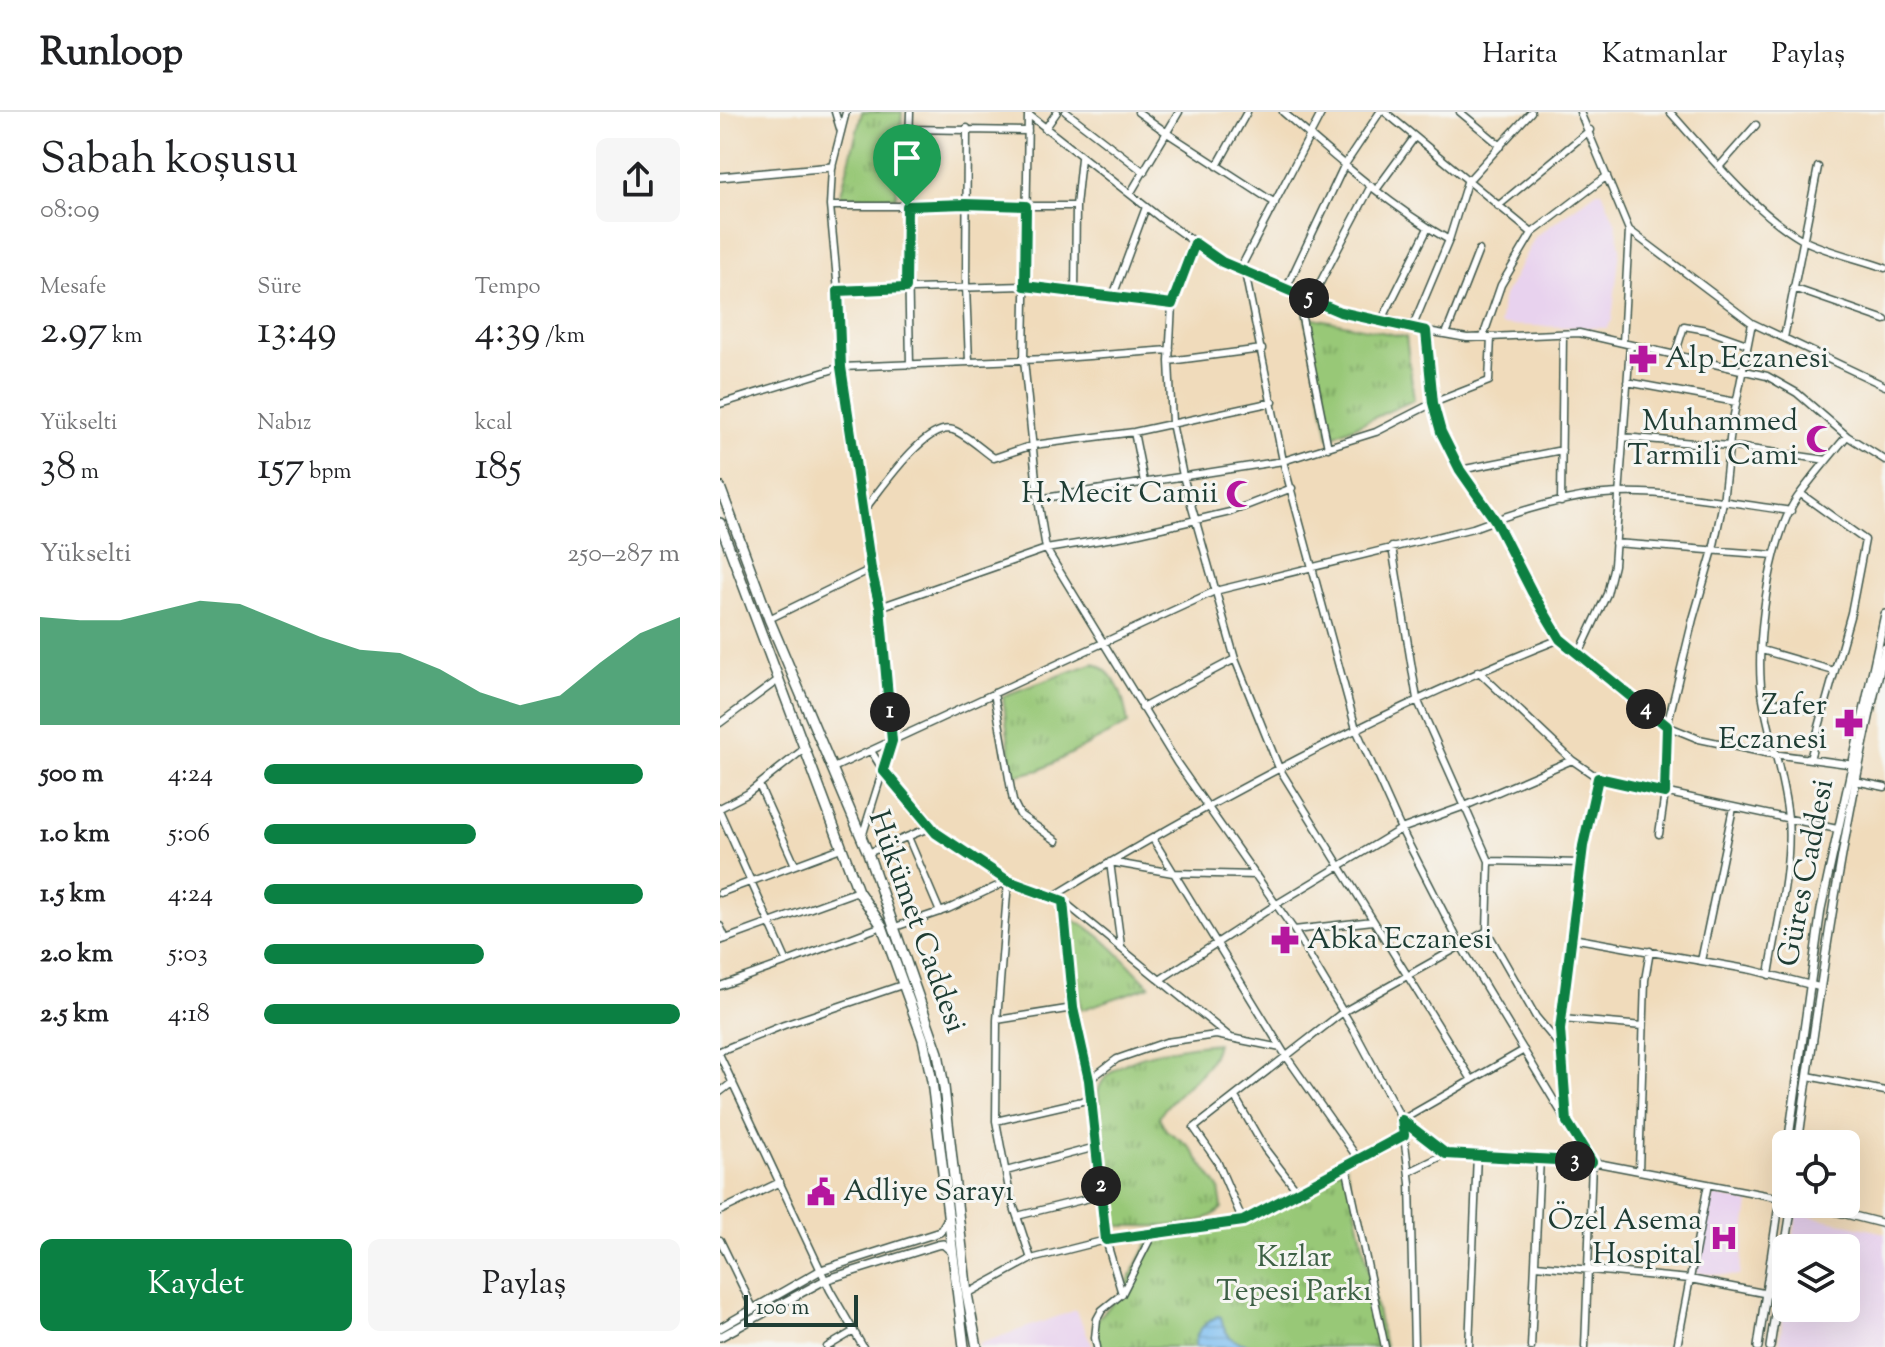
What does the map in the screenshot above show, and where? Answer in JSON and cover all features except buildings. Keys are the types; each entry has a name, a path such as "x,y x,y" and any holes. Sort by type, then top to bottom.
{"main road":[{"name":"Hükümet Caddesi","path":"720,487 769,619 862,837 938,1053 967,1294 977,1347"},
{"path":"720,523 841,848 858,891 882,926 923,1039 964,1347"}],"street":[{"path":"835,112 841,133"},
{"path":"846,112 832,167 830,206 841,367 871,569 880,607 892,741 862,837"},
{"path":"910,112 906,288 910,365"},
{"path":"1045,129 1057,112"},
{"path":"1066,112 1144,172"},
{"path":"1138,112 1275,203"},
{"path":"1130,194 1179,112"},
{"path":"1217,166 1247,112"},
{"path":"1283,112 1344,166 1449,240"},
{"path":"1322,112 1243,270 1262,349 1283,461 1356,729 1401,829 1461,946 1592,1162 1585,1347"},
{"path":"1460,112 1501,146"},
{"path":"1578,656 1607,594 1615,543 1627,382 1629,230 1580,112"},
{"path":"1670,112 1719,167 1768,213 1804,240 1885,268"},
{"path":"1026,113 1081,158 1222,262 1340,312 1446,334 1487,337 1579,333 1767,376 1797,393 1847,436 1885,460"},
{"path":"1026,113 1024,360 1046,549 1142,708 1294,930 1402,1120 1409,1172 1414,1347"},
{"path":"1286,289 1344,166 1387,113 1532,233"},
{"path":"1412,328 1449,240 1467,182 1528,113"},
{"path":"1719,167 1756,125"},
{"path":"967,128 965,204 969,362"},
{"path":"908,129 1028,131"},
{"path":"1498,206 1590,130"},
{"path":"1311,300 1373,188 1414,138"},
{"path":"1075,292 1076,206 1081,158"},
{"path":"720,177 832,167"},
{"path":"1784,338 1818,167"},
{"path":"1038,499 1283,461 1376,432 1433,403 1489,381 1487,337 1501,285 1532,233 1607,176"},
{"path":"830,206 1076,206"},
{"path":"1113,296 1146,207"},
{"path":"1381,322 1428,228"},
{"path":"1629,230 1752,323 1885,386"},
{"path":"1195,243 1172,304 1169,361 1172,423 1183,476 1235,659 1279,768 1472,1080"},
{"path":"1446,334 1479,250"},
{"path":"838,291 1025,286 1172,304"},
{"path":"1793,288 1885,320"},
{"path":"1297,293 1328,448"},
{"path":"1659,834 1665,793 1667,726 1713,550 1723,502 1741,371 1752,323"},
{"path":"1675,355 1684,326 1707,330 1747,344"},
{"path":"1426,331 1433,403 1441,432 1460,470 1495,520 1560,639 1667,726 1699,739 1855,766"},
{"path":"1561,502 1563,334"},
{"path":"1169,361 1262,349"},
{"path":"720,404 841,367 1024,360 1170,350"},
{"path":"1627,382 1736,402"},
{"path":"864,510 922,440 939,430 949,429 960,434 994,458 1033,445 1134,432 1273,402"},
{"path":"1134,432 1144,482"},
{"path":"1769,975 1787,873 1788,819 1760,680 1774,555 1776,544 1801,494 1847,436"},
{"path":"1623,437 1729,446 1827,460"},
{"path":"1460,470 1562,450"},
{"path":"880,607 1046,549 1126,536 1230,512 1292,488"},
{"path":"833,768 1215,591 1473,528 1561,502 1619,493 1791,511"},
{"path":"1801,494 1865,540 1851,613 1810,759"},
{"path":"1615,543 1774,555"},
{"path":"1392,547 1417,699 1489,861 1487,931 1536,1017 1561,1047"},
{"path":"769,619 871,569"},
{"name":"Güres Caddesi","path":"1790,1130 1837,829 1855,766 1885,614"},
{"path":"1054,896 1279,768 1417,699 1560,639"},
{"path":"1800,1130 1819,1010 1815,986 1855,781 1855,766 1885,648"},
{"path":"1762,650 1834,671"},
{"path":"1142,708 1235,659"},
{"path":"1478,671 1572,760 1598,778 1837,829"},
{"path":"720,723 778,680"},
{"path":"994,693 1013,801 1020,815 1057,841"},
{"path":"1763,699 1823,713"},
{"path":"787,962 720,810 759,785 804,749"},
{"path":"871,751 936,833 1008,881 1063,901 1231,1038"},
{"path":"1161,979 1276,904 1401,829 1465,806 1572,760"},
{"path":"1567,1122 1562,1019 1581,863 1598,778"},
{"path":"1855,781 1885,787"},
{"path":"759,785 795,865"},
{"path":"1701,961 1733,808"},
{"path":"868,853 931,827"},
{"path":"908,837 940,912"},
{"path":"1153,839 1281,1049 1359,1160"},
{"path":"720,893 841,848"},
{"path":"1489,861 1581,863"},
{"path":"1110,862 1173,873 1256,875"},
{"path":"1110,862 1121,946"},
{"path":"895,927 940,912 1008,881"},
{"path":"1008,881 997,1020 996,1121 1017,1216 1031,1259"},
{"path":"720,926 723,940 858,891"},
{"path":"1063,901 1073,1008 1089,1080 1106,1240 1122,1294"},
{"path":"1294,930 1373,921"},
{"path":"720,986 882,926"},
{"path":"1243,1221 1217,1161 1194,1128 1343,1012 1487,931"},
{"path":"1572,938 1701,961 1815,986"},
{"path":"1639,1171 1645,980 1650,951"},
{"path":"863,1347 825,1280 720,1053 784,1025 902,985"},
{"path":"997,1020 1073,1008"},
{"path":"1562,1019 1643,1026"},
{"path":"1089,1080 1117,1059 1166,1042 1216,1035 1281,1049"},
{"path":"1402,1120 1524,1050"},
{"path":"1808,1076 1885,1091"},
{"path":"720,1092 733,1082"},
{"path":"1235,1097 1265,1149 1298,1192"},
{"path":"996,1121 1091,1099"},
{"path":"1402,1120 1446,1154"},
{"path":"967,1294 1031,1259 1106,1240 1243,1221 1404,1135"},
{"path":"1006,1171 1096,1147"},
{"path":"1409,1172 1446,1154 1540,1158 1592,1162 1772,1196"},
{"path":"1469,1347 1477,1154"},
{"path":"1531,1347 1540,1158"},
{"path":"1346,1166 1385,1347"},
{"path":"720,1211 780,1182"},
{"path":"1677,1347 1708,1184"},
{"path":"1017,1216 1102,1195"},
{"path":"720,1328 821,1270 940,1232 949,1217"},
{"path":"1758,1347 1780,1218"},
{"path":"1860,1218 1885,1224"},
{"path":"1097,1347 1097,1319 1102,1310 1122,1294 1153,1233"},
{"path":"720,1240 754,1310"},
{"path":"720,1337 825,1280 937,1245 943,1244 951,1251"},
{"path":"1536,1265 1690,1279 1772,1295"},
{"path":"1770,1347 1774,1322"},
{"path":"827,1347 854,1331"}],"shaded area":[{"path":"1597,191 1602,191 1616,224 1620,249 1612,320 1607,328 1500,325 1502,300 1535,237"},
{"name":"Özel Asema Hospital","path":"1714,1195 1749,1203 1739,1276 1696,1273"},
{"path":"1796,1218 1819,1218 1885,1233 1885,1347 1779,1347 1782,1322 1860,1322 1860,1234 1794,1234"},
{"path":"1076,1310 1093,1347 979,1347 979,1344"}],"green space":[{"path":"862,112 902,112 896,197 840,197"},
{"path":"1305,316 1406,337 1414,400 1329,438"},
{"path":"1094,663 1115,681 1128,724 1040,770 1013,776 1003,696"},
{"path":"1070,920 1080,923 1101,938 1150,986 1081,1010"},
{"path":"1217,1043 1200,1074 1159,1117 1166,1130 1188,1145 1219,1188 1222,1208 1212,1216 1187,1224 1117,1226 1098,1092 1104,1079 1115,1069 1148,1055"},
{"name":"Kızlar Tepesi Parkı","path":"1346,1166 1385,1347 1097,1347 1097,1319 1122,1294 1153,1233 1243,1221"}],"water":[{"path":"1218,1316 1231,1338 1243,1344 1267,1347 1195,1347 1196,1337 1202,1328"}],"place":[{"name":"Alp Eczanesi","path":"1643,359"},
{"name":"Muhammed Tarmili Cami","path":"1820,439"},
{"name":"H. Mecit Camii","path":"1240,494"},
{"name":"Zafer Eczanesi","path":"1849,723"},
{"name":"Abka Eczanesi","path":"1285,940"},
{"name":"Adliye Sarayı","path":"821,1192"},
{"name":"Özel Asema Hospital","path":"1724,1238"}],"route":[{"path":"907,206 1026,206 1025,286 1172,304 1195,243 1222,262 1340,312 1426,331 1433,403 1441,432 1460,470 1495,520 1560,639 1667,726 1665,793 1598,778 1583,846 1560,1030 1567,1122 1592,1162 1446,1154 1402,1120 1404,1135 1243,1221 1106,1240 1089,1080 1073,1008 1063,901 1008,881 936,833 883,770 892,741 880,607 871,569 841,367 838,291 906,288 907,206"}]}
